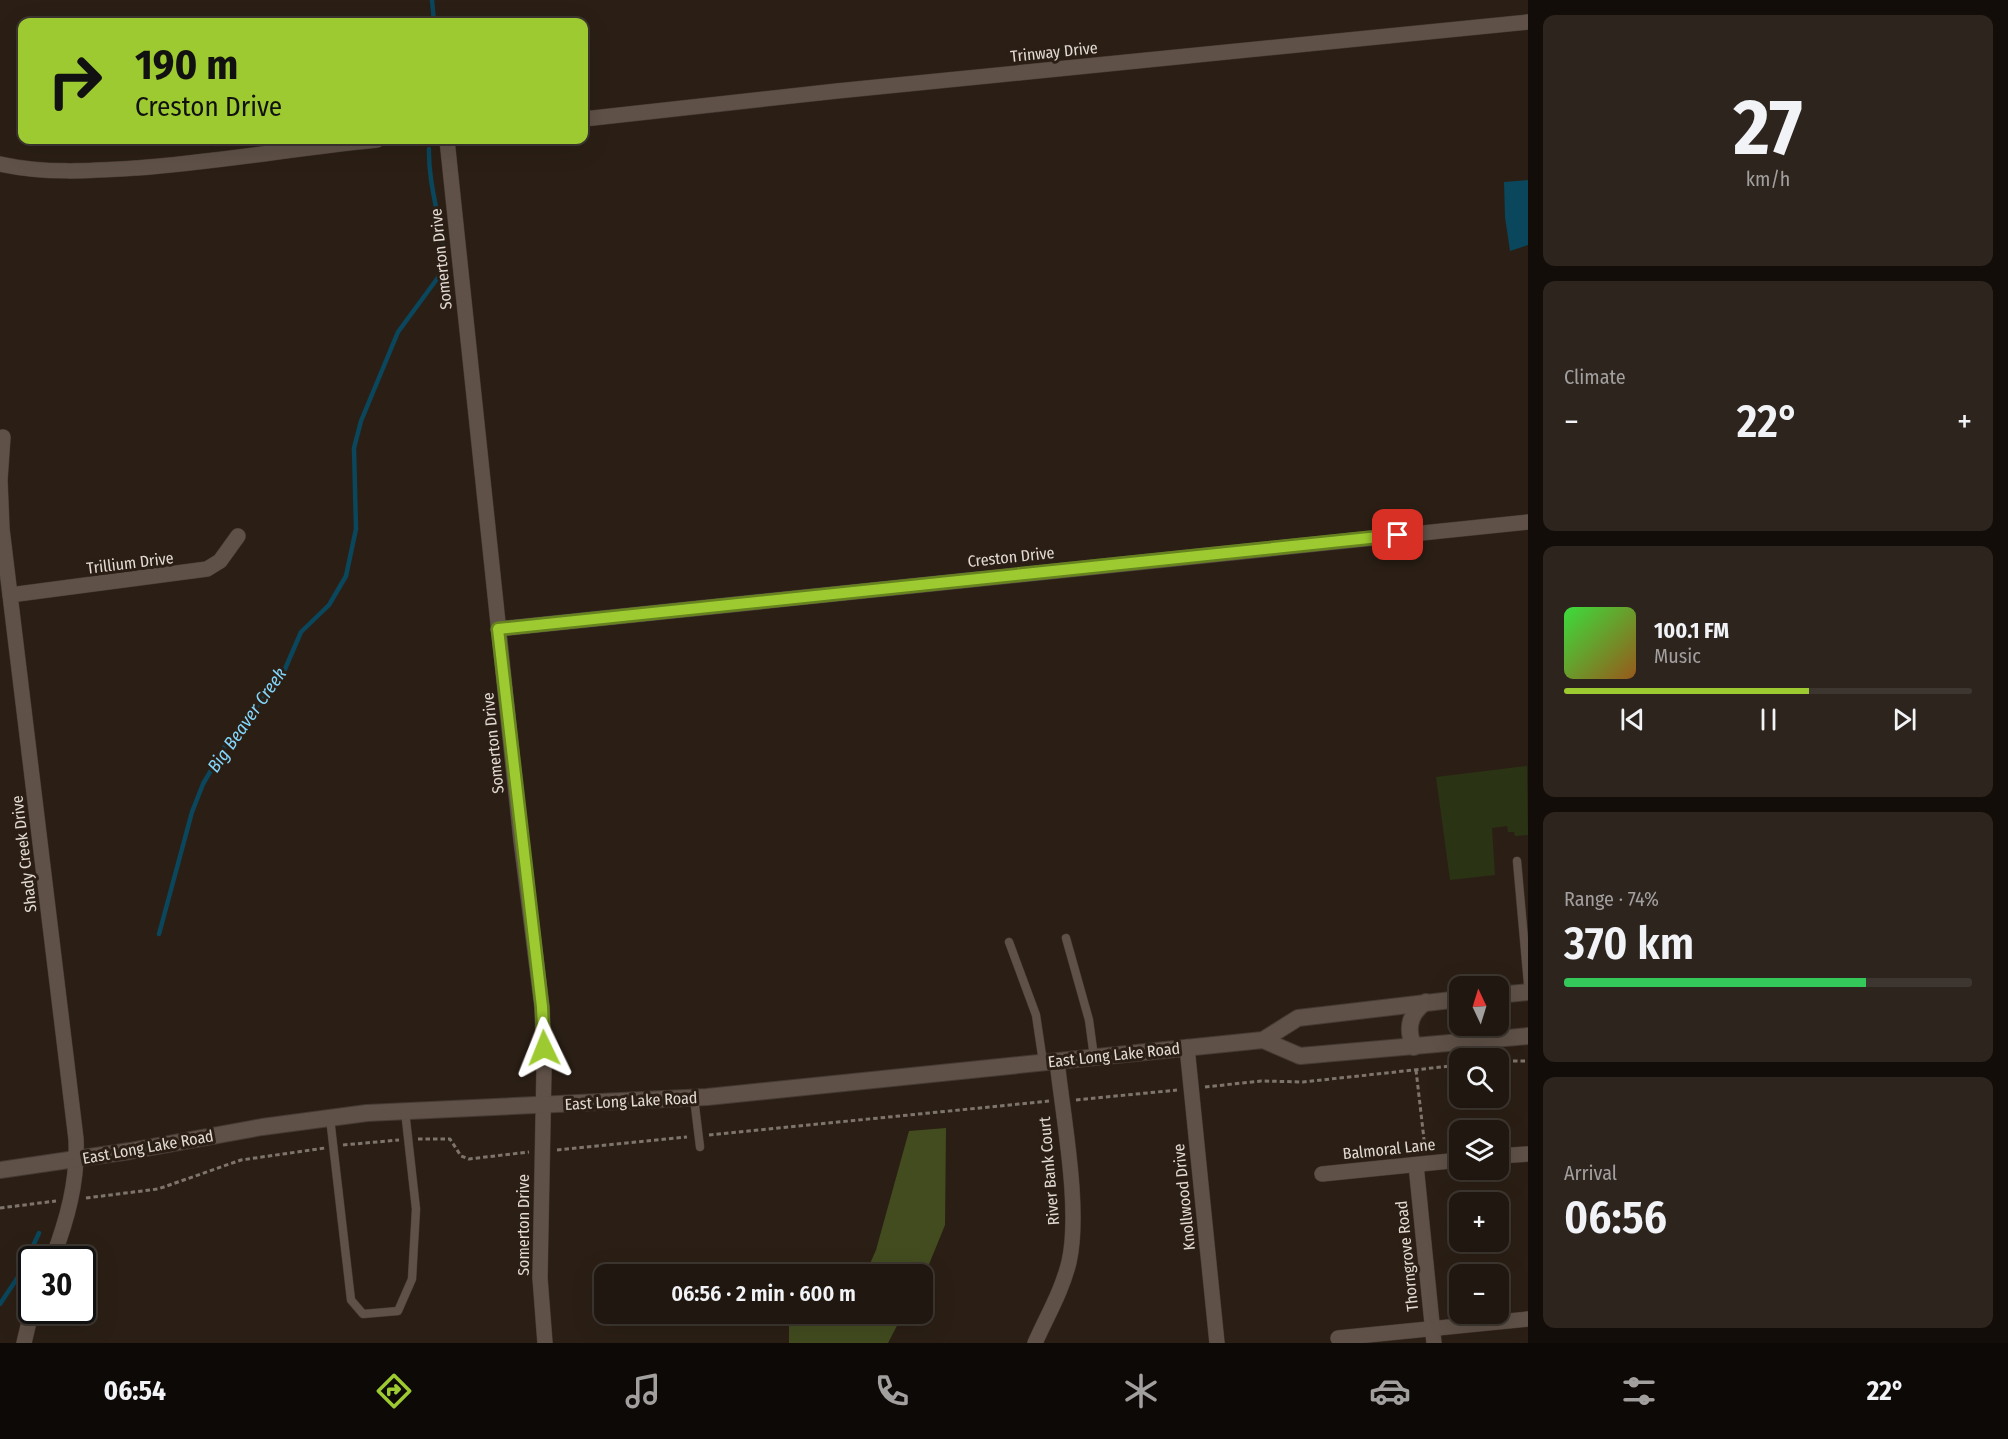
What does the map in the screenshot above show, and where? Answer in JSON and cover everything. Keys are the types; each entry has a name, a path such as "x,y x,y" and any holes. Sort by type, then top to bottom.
{"main road":[{"path":"1509,993 1528,992"},
{"name":"East Long Lake Road","path":"0,1170 77,1160 262,1127 405,1110 694,1098 1263,1040 1298,1018 1449,1000"},
{"path":"1414,1047 1410,1034 1411,1019 1418,1007 1426,1002"},
{"name":"East Long Lake Road","path":"1263,1040 1300,1056 1528,1036"}],"street":[{"name":"Trinway Drive","path":"588,119 837,91 1528,22"},
{"path":"0,164 51,172 124,169 208,162 346,144"},
{"name":"Somerton Drive","path":"447,144 498,629 542,1007 540,1257 545,1343"},
{"name":"Shady Creek Drive","path":"3,437 0,507 77,1160 70,1208 57,1246"},
{"name":"Creston Drive","path":"498,629 1528,522"},
{"name":"Trillium Drive","path":"10,595 207,569 220,561 238,536"},
{"name":"Knollwood Drive","path":"1186,1047 1217,1343"},
{"name":"River Bank Court","path":"1035,1343 1065,1277 1073,1235 1072,1208 1050,1062"},
{"path":"1509,1155 1528,1154"},
{"name":"Balmoral Lane","path":"1322,1174 1449,1161"},
{"name":"Thorngrove Road","path":"1421,1164 1433,1335"},
{"path":"1338,1338 1433,1335 1528,1319"},
{"path":"24,1343 28,1324"}],"lane":[{"path":"1517,861 1528,984"},
{"path":"1066,938 1089,1020 1094,1057"},
{"path":"1009,942 1036,1015 1050,1062"},
{"path":"694,1098 700,1147"},
{"path":"330,1118 351,1300 363,1314 398,1311 412,1279 416,1209 405,1110"}],"path":[{"path":"1509,1061 1528,1061"},
{"path":"1203,1088 1261,1081 1303,1082 1449,1066"},
{"path":"1416,1070 1421,1164"},
{"path":"1072,1100 1178,1090"},
{"path":"551,1150 1051,1101"},
{"path":"413,1139 445,1137 450,1139 461,1156 469,1159 532,1152"},
{"path":"338,1146 403,1140"},
{"path":"81,1198 158,1189 242,1160 327,1147"},
{"path":"0,1208 58,1201"}],"green space":[{"path":"1527,766 1528,835 1515,836 1514,832 1508,832 1507,826 1492,828 1495,875 1450,880 1436,777"},
{"path":"946,1128 945,1225 929,1264 870,1264 876,1250 909,1131"},
{"path":"789,1324 898,1324 888,1343 789,1343"}],"water":[{"path":"1528,180 1528,245 1510,251 1505,217 1504,182"}],"waterway":[{"name":"Big Beaver Creek","path":"432,0 434,18"},
{"name":"Big Beaver Creek","path":"159,934 192,812 203,784 228,741 282,676 301,632 329,605 346,576 356,529 354,448 361,421 398,332 445,268 431,179 429,149"},
{"name":"Big Beaver Creek","path":"0,1304 20,1274 39,1233"}],"route":[{"path":"544,1048 542,1007 498,629 1149,559 1398,535"}]}
